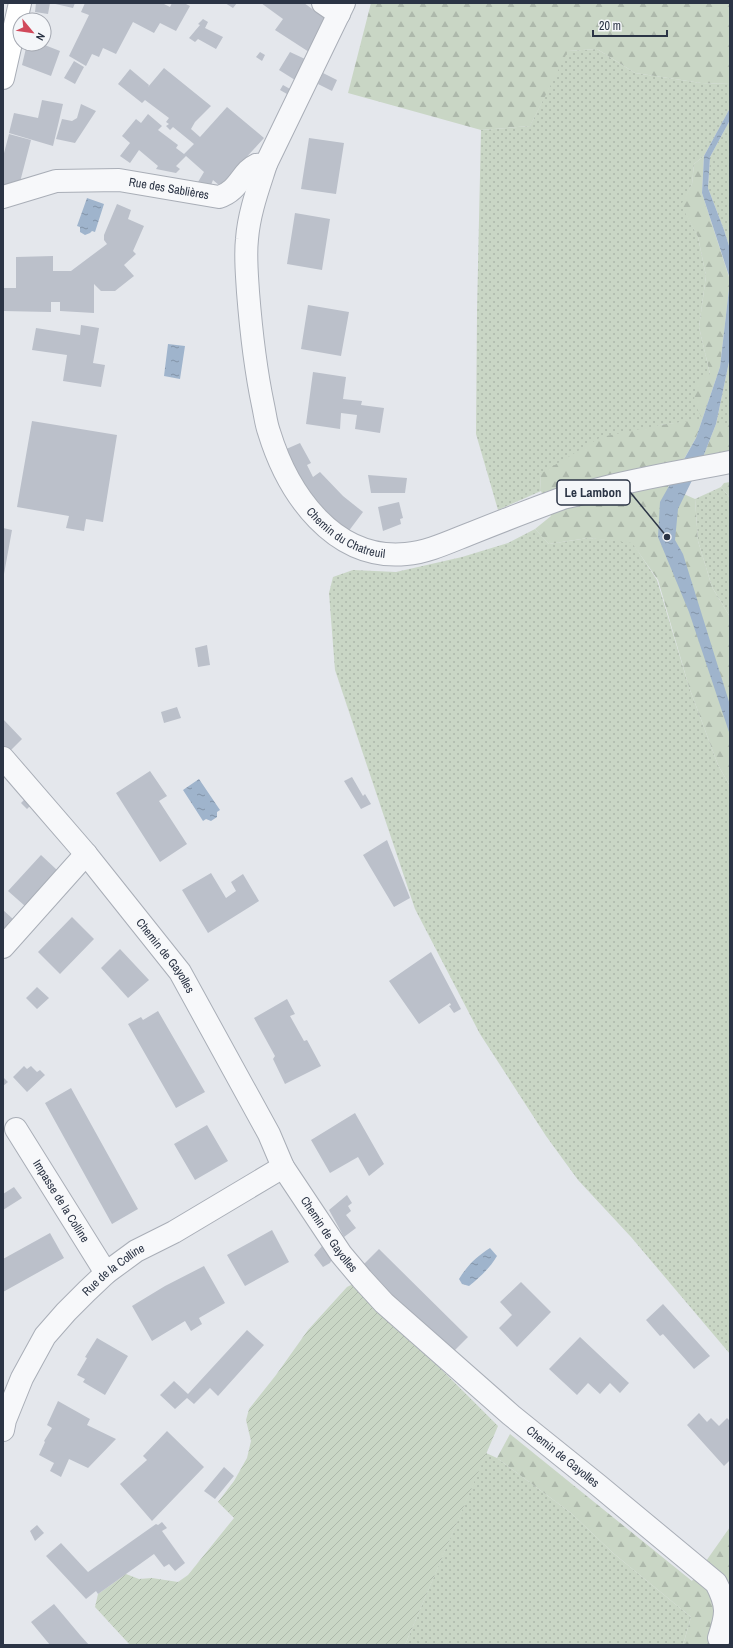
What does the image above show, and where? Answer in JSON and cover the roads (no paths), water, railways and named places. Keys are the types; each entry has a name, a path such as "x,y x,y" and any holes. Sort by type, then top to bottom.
{"street":[{"path":"3,78 20,3"},
{"path":"266,164 335,7"},
{"name":"Rue des Sablières","path":"3,197 56,181 120,180 219,197 233,190 256,165 266,164"},
{"name":"Chemin du Chatreuil","path":"266,164 253,202 247,240 249,304 255,361 261,397 268,432 280,461 294,488 308,509 337,537 368,550 386,554 406,554 431,549 565,498 625,482 730,462"},
{"name":"Chemin de Gayolles","path":"3,758 86,854 180,972 269,1134 283,1167 341,1254 384,1303 511,1415 716,1583 723,1598 726,1616 719,1638"},
{"path":"3,947 86,854"},
{"name":"Impasse de la Colline","path":"16,1129 106,1273"},
{"name":"Rue de la Colline","path":"3,1430 5,1420 22,1378 46,1336 66,1312 106,1273 136,1251 174,1232 283,1167"}],"water":[{"path":"730,108 730,120 710,157 708,188 730,249 730,279 702,193 704,156"},
{"path":"87,198 104,204 95,232 92,231 85,235 80,232 80,227 77,226"},
{"path":"730,280 730,357 716,424 701,462 678,509 675,540 683,554 730,705 730,735 689,612 658,537 660,502 696,438 720,367"},
{"path":"168,344 185,346 180,379 164,376"},
{"path":"199,779 220,810 217,812 217,817 211,821 206,819 203,821 183,790"},
{"path":"490,1248 497,1256 491,1264 481,1276 469,1286 462,1284 459,1279 465,1270 481,1254"}],"place":[{"name":"Le Lambon","path":"667,537"}]}
